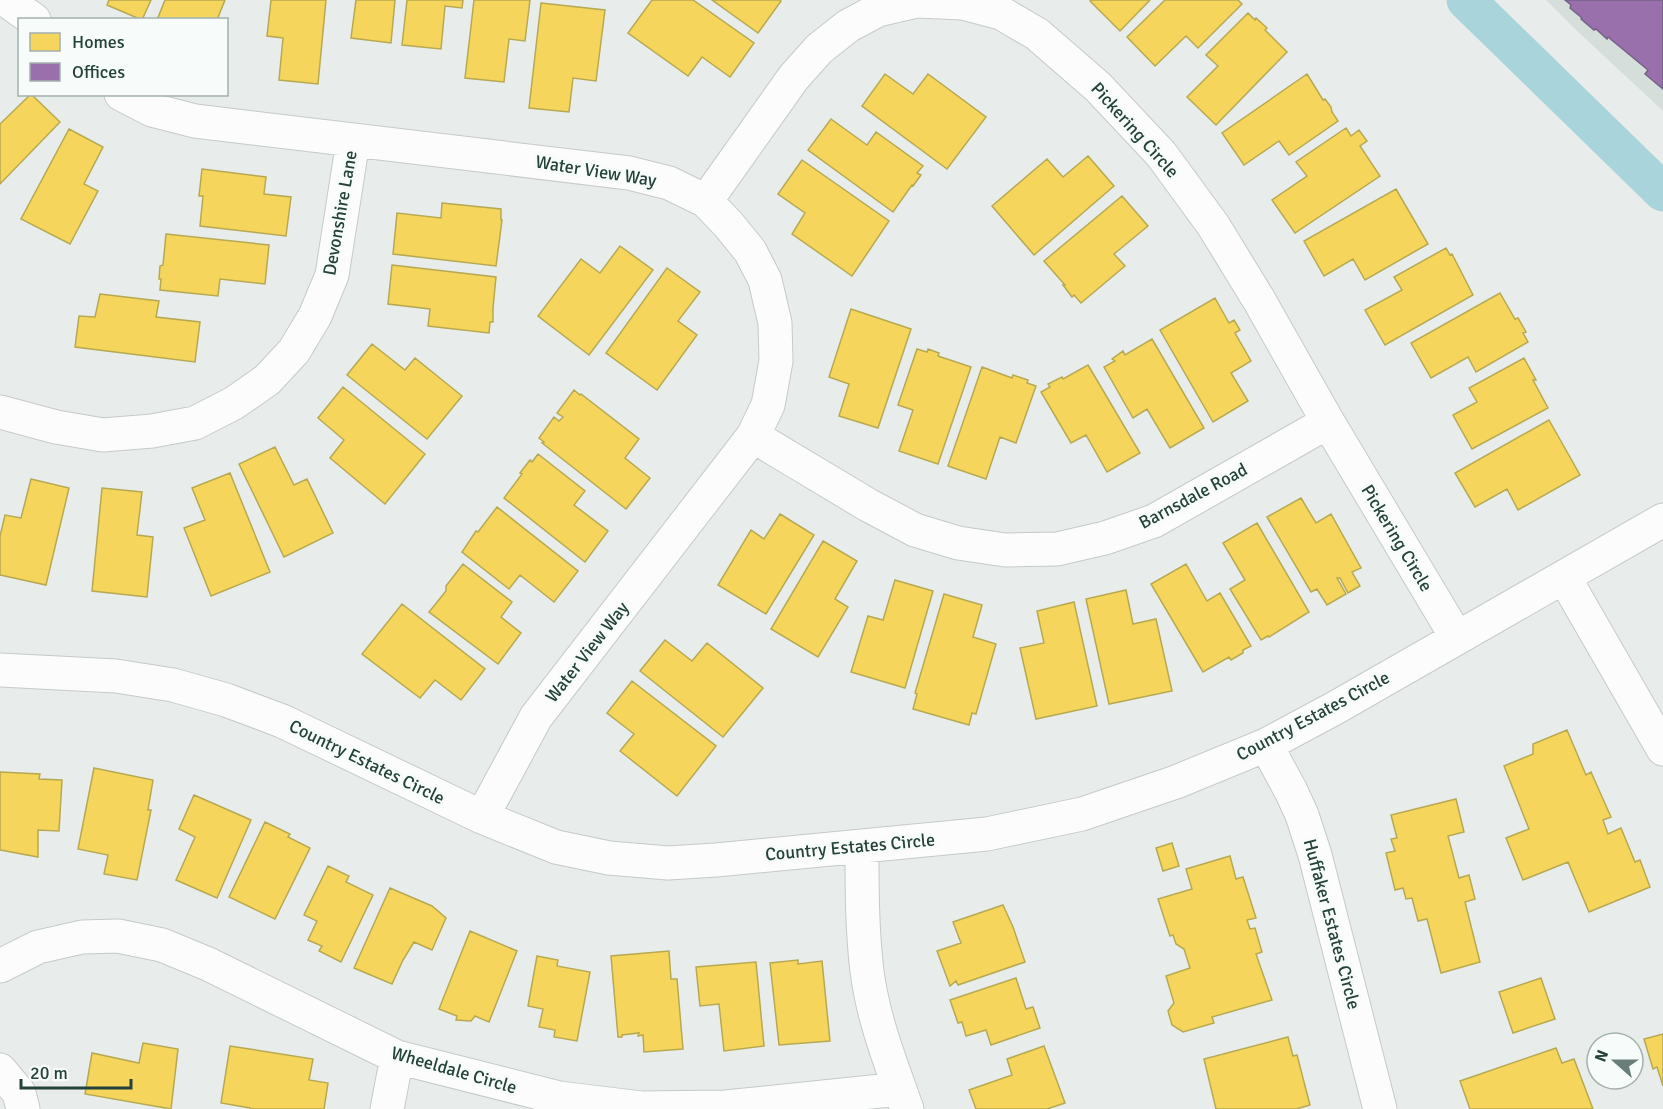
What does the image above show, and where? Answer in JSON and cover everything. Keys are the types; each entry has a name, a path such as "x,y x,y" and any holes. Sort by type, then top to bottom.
{"street":[{"path":"6,0 31,18"},
{"name":"Pickering Circle","path":"706,201 794,77 819,49 848,26 879,10 916,1 963,3 1001,13 1037,34 1098,87 1161,154 1213,225 1457,638"},
{"name":"Water View Way","path":"125,96 152,110 195,121 629,173 669,183 706,201 750,251 765,280 775,323 776,361 768,405 753,436 536,717 482,817"},
{"name":"Devonshire Lane","path":"0,412 103,435 152,431 195,423 234,403 267,380 294,351 315,316 332,274 353,141"},
{"name":"Barnsdale Road","path":"753,436 868,505 915,530 958,543 1005,550 1057,549 1105,538 1154,520 1328,422"},
{"name":"Country Estates Circle","path":"0,669 116,676 173,685 226,700 282,721 482,817 556,847 609,858 668,863 716,860 987,834 1082,814 1176,782 1266,745 1335,708 1663,520"},
{"path":"1564,577 1663,749"},
{"name":"Huffaker Estates Circle","path":"1266,745 1302,815 1315,855 1380,1109"},
{"path":"862,846 867,972 878,1025 903,1099"},
{"name":"Wheeldale Circle","path":"0,966 38,947 82,937 118,936 162,945 208,964 397,1057 559,1098 641,1108 726,1107 903,1099"},
{"path":"387,1109 397,1057"},
{"path":"0,1070 19,1093 23,1109"}],"shaded area":[{"path":"1546,0 1663,0 1663,111 1574,28"}],"building: Homes":[{"path":"109,0 151,0 143,18 137,18 107,5"},
{"path":"165,0 225,0 218,18 158,18"},
{"path":"271,0 326,0 318,84 279,80 283,38 267,36"},
{"path":"356,0 395,0 391,43 351,38"},
{"path":"407,0 463,0 462,8 445,6 441,49 402,45"},
{"path":"474,0 530,0 525,41 509,39 504,82 465,78"},
{"path":"652,0 693,0 754,43 730,77 702,57 688,76 628,33"},
{"path":"712,0 780,0 781,1 758,33"},
{"path":"1150,0 1120,31 1090,1"},
{"path":"1165,0 1238,0 1242,4 1198,48 1186,36 1155,66 1127,37"},
{"path":"541,3 605,10 596,81 573,78 569,112 529,108"},
{"path":"1248,13 1267,28 1265,30 1287,52 1216,125 1187,97 1218,66 1206,55"},
{"path":"885,74 913,94 928,74 986,117 947,169 862,106"},
{"path":"1307,74 1323,100 1325,99 1331,107 1338,121 1289,155 1279,141 1244,165 1222,133"},
{"path":"29,96 33,96 60,122 0,184 0,124"},
{"path":"831,119 867,145 876,132 923,166 917,173 921,175 893,212 808,150"},
{"path":"1346,128 1351,136 1359,130 1367,141 1360,146 1380,176 1295,233 1272,200 1307,176 1296,162"},
{"path":"69,129 103,147 84,184 98,191 70,244 21,219"},
{"path":"1088,156 1114,186 1034,255 992,206 1047,159 1063,177"},
{"path":"802,160 889,221 852,276 792,234 805,213 778,194"},
{"path":"202,169 266,177 264,194 291,197 286,236 200,226 203,196 199,196"},
{"path":"1396,189 1428,244 1365,280 1353,259 1324,276 1304,241"},
{"path":"1122,196 1148,226 1114,254 1125,266 1081,303 1074,295 1072,297 1063,285 1065,285 1044,261"},
{"path":"442,203 501,209 502,220 496,266 393,254 397,213 441,218"},
{"path":"166,234 269,245 265,284 220,279 218,296 160,290 160,266 163,265"},
{"path":"620,246 653,270 589,355 538,316 581,259 600,273"},
{"path":"1446,248 1450,255 1452,254 1473,295 1385,345 1365,310 1402,290 1394,277"},
{"path":"392,265 496,277 493,322 490,322 489,333 428,326 430,309 388,304"},
{"path":"667,268 700,292 678,321 697,335 657,390 606,353"},
{"path":"1500,293 1515,319 1518,318 1526,332 1523,333 1528,342 1476,372 1468,357 1431,378 1411,343"},
{"path":"100,294 159,301 156,317 200,322 195,362 75,347 79,316 95,317"},
{"path":"1215,298 1229,323 1234,320 1240,330 1235,333 1251,361 1231,373 1248,401 1213,422 1160,330"},
{"path":"851,309 911,329 878,428 839,416 849,384 829,377"},
{"path":"1152,339 1204,428 1170,448 1147,409 1133,418 1104,367 1115,361 1112,359 1123,351 1125,355"},
{"path":"372,344 405,370 415,358 462,396 427,439 347,375"},
{"path":"917,349 927,352 928,349 939,353 938,356 971,367 938,464 899,451 913,410 898,405"},
{"path":"1524,358 1548,408 1472,449 1453,415 1477,402 1469,388"},
{"path":"1088,365 1140,453 1107,472 1086,435 1071,443 1041,392 1050,387 1048,384 1062,377 1063,379"},
{"path":"982,367 1012,378 1013,375 1028,380 1027,383 1036,386 1016,443 1000,437 986,479 948,466"},
{"path":"343,387 425,454 385,504 330,458 344,440 318,418"},
{"path":"574,390 639,439 625,458 650,478 626,509 542,443 544,442 539,438 554,417 559,421 563,417 557,413"},
{"path":"1549,420 1580,475 1518,510 1507,489 1475,507 1455,473"},
{"path":"275,447 294,485 307,479 333,533 284,557 239,464"},
{"path":"538,454 585,491 574,505 608,531 585,562 504,498 530,460 532,462"},
{"path":"230,473 270,572 211,596 184,528 205,520 192,488"},
{"path":"31,479 69,488 46,585 0,575 0,536 5,515 21,518"},
{"path":"102,488 142,492 137,535 153,537 147,597 92,591"},
{"path":"1301,498 1316,523 1331,514 1361,568 1352,572 1360,586 1348,593 1340,578 1337,578 1346,594 1327,605 1317,589 1311,592 1267,517"},
{"path":"497,507 578,571 554,602 520,575 509,589 462,552 476,531 478,532"},
{"path":"780,514 814,535 766,614 718,585 751,530 764,539"},
{"path":"1257,523 1309,612 1261,640 1230,589 1245,580 1223,543"},
{"path":"823,541 857,561 835,599 848,607 818,657 771,629"},
{"path":"463,564 512,602 501,617 521,633 498,664 429,612"},
{"path":"1186,564 1207,601 1220,593 1251,646 1231,660 1229,657 1203,672 1151,584"},
{"path":"895,580 933,591 905,688 851,672 868,616 883,620"},
{"path":"1126,590 1133,624 1156,619 1172,691 1109,704 1086,599"},
{"path":"944,594 982,605 973,637 996,644 976,714 972,713 969,725 913,709 917,694 915,693"},
{"path":"1074,602 1097,706 1036,719 1020,648 1044,643 1037,611"},
{"path":"402,604 485,669 461,700 435,680 420,698 362,654"},
{"path":"665,640 692,661 707,643 763,688 723,737 640,671"},
{"path":"632,681 716,746 677,796 620,751 634,734 607,713"},
{"path":"1567,730 1586,775 1591,772 1611,817 1603,820 1608,834 1621,828 1635,862 1640,860 1650,887 1589,912 1568,862 1523,880 1506,838 1529,829 1504,766 1533,754 1533,744"},
{"path":"94,768 153,780 148,810 151,810 137,880 104,874 108,855 78,849"},
{"path":"0,772 40,774 39,779 62,780 59,831 38,830 38,857 0,850"},
{"path":"194,795 251,820 217,898 176,880 195,837 179,829"},
{"path":"1456,799 1464,832 1448,836 1459,878 1469,875 1475,899 1465,902 1480,962 1441,973 1427,919 1418,921 1412,898 1406,899 1403,888 1395,890 1386,853 1395,851 1391,839 1397,838 1391,815"},
{"path":"265,822 290,834 288,837 310,848 275,919 229,897"},
{"path":"1172,843 1179,866 1163,871 1156,848"},
{"path":"1230,856 1236,879 1243,877 1256,918 1247,920 1250,929 1255,928 1262,952 1256,954 1272,1000 1212,1017 1214,1023 1183,1032 1172,1025 1168,1011 1174,1003 1166,976 1190,968 1184,949 1176,944 1173,935 1170,936 1158,899 1192,889 1186,869"},
{"path":"328,866 349,876 346,882 373,895 341,962 319,951 322,946 308,940 317,921 304,915"},
{"path":"390,888 432,906 446,918 432,950 414,942 392,984 354,968"},
{"path":"1003,905 1025,962 958,985 956,981 950,986 937,951 961,943 953,922"},
{"path":"470,931 517,951 489,1022 475,1016 471,1021 456,1020 457,1016 439,1009"},
{"path":"669,951 671,979 677,979 683,1049 644,1052 643,1035 638,1036 639,1033 618,1037 611,956"},
{"path":"537,956 558,960 557,966 590,972 577,1041 554,1037 555,1030 539,1027 543,1009 528,1006"},
{"path":"798,960 798,964 822,961 830,1041 779,1045 770,963"},
{"path":"756,962 764,1046 724,1051 719,1004 700,1006 696,967"},
{"path":"1016,978 1026,1009 1033,1007 1040,1028 991,1045 986,1030 966,1036 962,1022 958,1023 950,1000"},
{"path":"1541,978 1555,1019 1513,1033 1499,992"},
{"path":"1663,1034 1663,1086 1657,1067 1653,1069 1645,1039"},
{"path":"1288,1037 1293,1056 1297,1055 1310,1105 1296,1109 1216,1109 1204,1059"},
{"path":"143,1043 178,1049 171,1109 85,1094 92,1053 139,1063"},
{"path":"230,1046 313,1059 309,1080 328,1083 324,1109 250,1109 221,1103"},
{"path":"1044,1046 1065,1103 1047,1109 976,1109 969,1090 1012,1075 1007,1059"},
{"path":"1556,1048 1562,1063 1574,1059 1593,1109 1470,1109 1460,1081"}],"building: Offices":[{"path":"1565,0 1663,0 1663,89 1645,74 1648,70 1608,37 1607,39 1596,29 1594,30 1570,8 1571,5"}],"waterway":[{"path":"1466,0 1663,192"}]}
